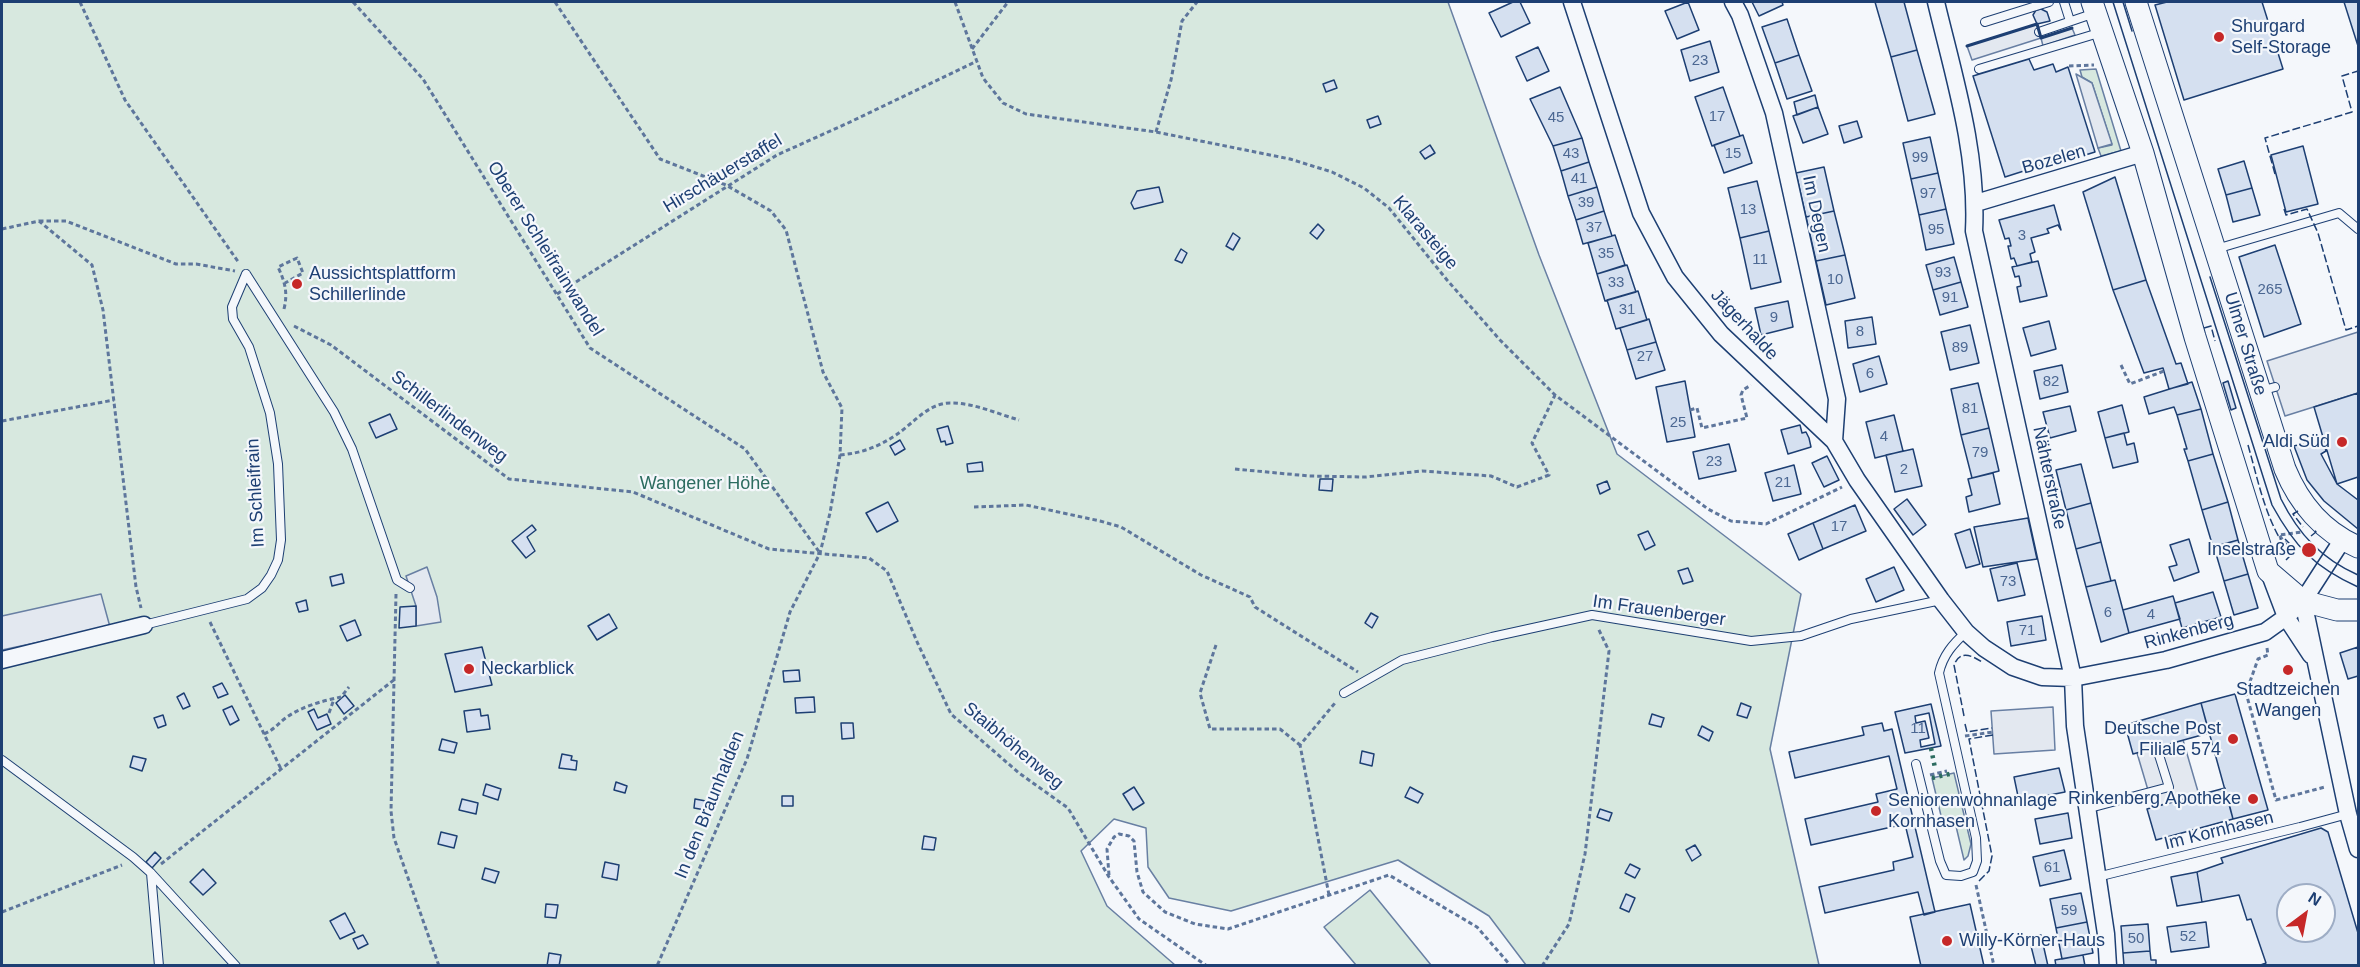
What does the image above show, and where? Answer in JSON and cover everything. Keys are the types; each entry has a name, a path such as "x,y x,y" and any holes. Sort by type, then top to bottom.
{"street":[{"name":"Jägerhalde","path":"1572,2 1641,213 1675,277 1721,334 1834,441 1857,480 1966,632 1984,648 2013,667 2042,677 2073,678"},
{"name":"Im Degen","path":"1733,2 1740,15 1774,113 1837,399 1834,441"},
{"name":"Nähterstraße","path":"1936,2 1973,163 1976,203 1974,231 2073,678 2075,726 2108,966"},
{"name":"Ulmer Straße","path":"2136,2 2215,249 2267,389 2292,487 2308,510 2351,543 2303,601"},
{"path":"2097,15 2143,153 2195,338 2267,567 2286,618 2315,662"},
{"name":"Bozelen","path":"1976,203 2143,153"},
{"path":"2267,567 2303,601 2337,610 2358,610"},
{"path":"2303,601 2348,814 2358,849"},
{"name":"Rinkenberg","path":"2073,678 2166,660 2265,632 2286,618 2303,601"},
{"name":"Im Schleifrain","path":"2,660 144,625"}],"lane":[{"path":"1985,22 2049,2"},
{"path":"2064,2 2070,21"},
{"path":"2039,32 2070,21 2097,15"},
{"path":"1979,69 2097,15"},
{"path":"2215,249 2339,213 2358,229"},
{"path":"246,274 334,412 352,449 397,580 410,588"},
{"name":"Im Schleifrain","path":"144,625 248,599 262,588 278,560 281,540 278,464 270,413 249,347 233,319 232,307 246,274"},
{"name":"Im Frauenberger","path":"1344,693 1402,660 1592,615 1751,641 1801,636 1851,619 1941,600"},
{"path":"1916,764 1940,861 1946,875 1961,876 1973,872 1977,861 1976,838 1939,673 1942,660 1951,646 1966,632"},
{"path":"2086,809 2169,787 2159,755"},
{"path":"2,760 133,857 151,873 236,966"},
{"name":"Im Kornhasen","path":"2096,877 2348,814"},
{"path":"151,873 159,966"}],"path":[{"path":"80,2 125,100 231,249 246,274"},
{"name":"Oberer Schleifrainwandel","path":"352,2 423,79 590,348 745,449 820,553"},
{"name":"In den Braunhalden","path":"555,2 660,159 726,185 771,211 786,230 823,372 842,408 840,454 830,513 820,553 790,612 747,759 657,966"},
{"name":"Klarasteige","path":"956,2 983,78 1003,103 1026,114 1156,132 1290,159 1332,172 1364,188 1389,208 1492,331 1555,395 1708,509 1731,521 1766,524 1857,480"},
{"path":"972,49 1008,2"},
{"path":"1156,132 1171,80 1182,21 1197,2"},
{"name":"Hirschäuerstaffel","path":"557,295 726,185 777,155 976,61"},
{"path":"2069,66 2089,67"},
{"path":"2,229 39,221 66,221 126,242 176,264 220,267 246,274"},
{"path":"39,221 92,265 103,310 136,588 144,625"},
{"path":"278,323 287,298 285,283 278,267 297,258 303,273 285,283"},
{"name":"Schillerlindenweg","path":"278,323 297,326 331,345 509,479 633,492 769,549 820,553"},
{"path":"2121,365 2130,384 2164,371"},
{"path":"1235,469 1309,476 1366,477 1422,471 1491,476 1517,487 1549,475 1532,444 1555,395"},
{"path":"1690,410 1697,408 1702,428 1748,417 1741,395"},
{"path":"2,421 114,400"},
{"path":"840,454 861,453 895,435 937,405 951,403 972,406 1019,420"},
{"path":"974,507 1026,505 1120,527 1202,575 1250,597 1255,607 1360,672 1365,681"},
{"path":"2267,567 2290,550 2279,535 2310,530"},
{"name":"Staibhöhenweg","path":"820,553 869,558 887,571 951,714 1019,773 1068,808 1109,877 1139,919 1207,966"},
{"path":"397,580 391,811 394,838 439,966"},
{"path":"204,611 281,769"},
{"path":"1542,966 1569,924 1585,854 1609,651 1592,615"},
{"path":"2265,632 2268,655 2258,659 2246,693 2276,800 2342,782"},
{"path":"1216,645 1200,693 1210,729 1280,729 1300,745 1329,895"},
{"path":"151,873 395,679"},
{"path":"264,734 274,730 289,716 324,699 340,698 349,687"},
{"path":"1300,745 1344,693"},
{"path":"329,713 334,699"},
{"path":"1954,738 1993,732"},
{"path":"1936,774 1952,770"},
{"path":"1109,877 1107,849 1114,837 1119,834 1130,836 1134,841 1137,872 1143,892 1165,912 1195,924 1228,929 1389,876 1477,927 1511,966"},
{"path":"2,912 126,864 133,857"},
{"path":"1973,872 1994,966"}],"green space":[{"name":"Wangener Höhe","path":"2,2 1448,2 1539,255 1617,454 1801,594 1770,749 1819,965 1526,965 1489,916 1398,860 1231,911 1169,898 1148,867 1146,828 1114,819 1081,851 1107,906 1175,965 2,965"},
{"path":"2096,69 2121,151 2101,156 2098,148 2112,145 2092,83 2082,77 2080,70"},
{"path":"1954,773 1971,844 1968,856 1964,860 1955,822 1943,824 1932,778"},
{"path":"1370,890 1431,965 1356,965 1324,927"}],"shaded area":[{"path":"2037,24 2041,38 1972,60 1967,46"},
{"path":"2072,28 2075,35 2043,46 2041,38"},
{"path":"2076,74 2092,83 2112,144 2098,148"},
{"path":"2358,332 2358,393 2285,416 2267,361"},
{"path":"427,567 437,597 441,622 416,626 416,606 406,576"},
{"path":"101,594 110,627 2,650 2,616"},
{"path":"2053,707 2055,750 1994,754 1991,711"},
{"path":"2183,740 2199,795 2153,807 2137,753"}],"building":[{"path":"1513,2 1520,2 1530,23 1501,37 1489,13"},
{"path":"1688,2 1699,30 1677,39 1665,11"},
{"path":"1752,2 1782,2 1783,5 1759,16"},
{"path":"1875,2 1904,2 1917,50 1891,57"},
{"name":"Shurgard Self-Storage","path":"2167,2 2262,2 2283,69 2184,100 2155,5"},
{"path":"2344,2 2358,2 2358,46"},
{"path":"2041,9 2047,12 2050,21 2037,24 2033,15 2036,10"},
{"path":"1787,19 1799,55 1775,63 1762,27"},
{"path":"1710,41 1719,72 1690,81 1681,50"},
{"path":"1538,47 1549,71 1527,81 1516,57"},
{"path":"1917,50 1935,114 1908,121 1891,57"},
{"path":"1799,55 1812,91 1787,99 1775,63"},
{"path":"2029,59 2034,70 2053,64 2056,72 2068,67 2095,152 2056,164 2055,161 2005,177 1973,76"},
{"path":"1334,80 1337,88 1326,92 1323,84"},
{"path":"1560,87 1582,138 1553,146 1530,99"},
{"path":"1723,87 1740,136 1712,146 1695,97"},
{"path":"1815,95 1818,107 1797,115 1794,102"},
{"path":"1818,107 1828,134 1803,143 1793,116"},
{"path":"1378,116 1381,124 1370,128 1367,120"},
{"path":"1857,121 1862,137 1844,143 1839,126"},
{"path":"1743,135 1752,163 1724,173 1714,145"},
{"path":"1930,137 1938,173 1911,179 1903,143"},
{"path":"1582,138 1589,162 1561,171 1553,146"},
{"path":"1430,145 1435,153 1425,159 1420,152"},
{"path":"2303,146 2318,204 2286,212 2271,155"},
{"path":"2244,161 2252,188 2226,195 2218,169"},
{"path":"1589,162 1597,187 1568,196 1561,171"},
{"path":"1824,167 1834,211 1806,217 1796,173"},
{"path":"1938,173 1946,209 1919,215 1911,179"},
{"path":"2115,177 2146,280 2113,290 2083,192"},
{"path":"1757,181 1769,231 1740,238 1728,188"},
{"path":"1159,187 1163,202 1134,209 1131,203 1137,191"},
{"path":"1597,187 1604,211 1576,220 1568,196"},
{"path":"2252,188 2260,215 2233,222 2226,195"},
{"path":"2054,205 2061,230 2058,225 2047,229 2049,233 2031,238 2035,252 2030,254 2032,262 2017,266 2014,258 2011,259 2009,238 2005,239 1999,220"},
{"path":"1946,209 1954,244 1926,250 1919,215"},
{"path":"1604,211 1612,236 1583,244 1576,220"},
{"path":"1834,211 1845,255 1816,261 1806,217"},
{"path":"1318,224 1324,230 1317,239 1310,233"},
{"path":"1769,231 1781,282 1751,289 1740,238"},
{"path":"1233,233 1240,238 1233,250 1226,246"},
{"path":"1615,235 1625,265 1597,274 1588,243"},
{"path":"2275,245 2301,324 2264,337 2239,257"},
{"path":"1181,249 1187,253 1182,263 1175,260"},
{"path":"1845,255 1855,298 1826,305 1816,261"},
{"path":"1954,257 1961,282 1933,290 1926,265"},
{"path":"2038,261 2047,296 2020,302 2017,287 2021,286 2019,276 2015,277 2012,267"},
{"path":"1627,265 1636,292 1605,301 1597,274"},
{"path":"2146,280 2176,364 2181,363 2188,384 2169,389 2163,368 2144,373 2113,290"},
{"path":"1961,282 1968,307 1940,315 1933,290"},
{"path":"1638,291 1647,320 1616,329 1607,300"},
{"path":"1788,301 1793,327 1761,335 1755,308"},
{"path":"1872,317 1876,344 1848,348 1845,321"},
{"path":"1649,319 1656,342 1627,350 1620,328"},
{"path":"2049,321 2056,349 2031,356 2023,328"},
{"path":"1970,325 1979,363 1950,370 1941,332"},
{"path":"1656,342 1665,370 1636,379 1627,350"},
{"path":"1879,356 1887,384 1860,392 1853,364"},
{"path":"2062,365 2068,392 2040,399 2034,371"},
{"path":"1685,381 1695,437 1667,442 1656,387"},
{"path":"2228,381 2236,408 2231,410 2223,383"},
{"path":"2192,382 2201,409 2177,415 2174,407 2149,414 2144,397"},
{"path":"1978,383 1989,428 1961,435 1951,389"},
{"name":"Aldi Süd","path":"2358,393 2358,477 2337,484 2314,407"},
{"path":"2122,405 2129,432 2105,438 2098,412"},
{"path":"2070,406 2076,431 2050,438 2043,412"},
{"path":"2201,409 2213,454 2188,461 2184,449 2187,449 2177,415"},
{"path":"390,414 397,429 376,438 369,423"},
{"path":"1894,415 1903,451 1875,458 1866,422"},
{"path":"1800,425 1802,433 1806,432 1809,438 1811,447 1788,454 1781,430"},
{"path":"948,426 953,443 946,445 945,441 941,442 937,429"},
{"path":"1989,428 1999,471 1972,478 1961,435"},
{"path":"2124,433 2127,445 2134,443 2138,462 2113,468 2105,438"},
{"path":"2322,438 2326,451 2321,454 2337,484 2358,500 2358,529 2324,501 2307,480 2294,446"},
{"path":"900,440 905,449 895,455 890,446"},
{"path":"1729,444 1736,471 1699,479 1693,452"},
{"path":"1913,449 1922,486 1895,492 1886,455"},
{"path":"2213,454 2228,502 2202,510 2188,461"},
{"path":"1827,456 1839,480 1824,487 1812,463"},
{"path":"982,462 983,471 968,472 967,464"},
{"path":"2081,464 2091,503 2066,510 2056,470"},
{"path":"1794,465 1801,494 1773,501 1765,473"},
{"path":"1993,473 2000,504 1969,512 1966,497 1972,495 1968,479"},
{"path":"1320,479 1333,479 1332,491 1319,490"},
{"path":"1607,481 1610,489 1600,494 1597,485"},
{"path":"1907,499 1926,525 1913,535 1894,509"},
{"path":"888,502 898,521 877,532 866,513"},
{"path":"2228,502 2238,540 2213,547 2202,510"},
{"path":"2091,503 2101,542 2076,549 2066,510"},
{"path":"1855,505 1866,531 1823,549 1813,523"},
{"path":"2028,518 2037,559 1983,567 1974,527"},
{"path":"1813,523 1823,549 1799,560 1788,534"},
{"path":"532,525 536,530 527,537 535,551 526,558 512,541"},
{"path":"1970,529 1980,564 1966,568 1955,534"},
{"path":"1648,531 1655,545 1645,550 1638,535"},
{"path":"2189,539 2199,572 2174,581 2169,567 2177,565 2170,545"},
{"path":"2238,540 2248,574 2224,581 2214,547"},
{"path":"2101,542 2111,581 2086,587 2076,549"},
{"path":"2017,563 2025,595 1998,601 1990,569"},
{"path":"1894,567 1904,590 1876,602 1866,579"},
{"path":"1688,568 1693,581 1683,584 1678,571"},
{"path":"342,574 344,583 332,586 330,577"},
{"path":"2248,574 2258,608 2234,615 2224,581"},
{"path":"2115,580 2129,633 2101,642 2086,587"},
{"path":"2213,592 2221,617 2182,628 2175,603"},
{"path":"2173,596 2180,619 2129,633 2123,610"},
{"path":"306,600 308,610 299,612 296,603"},
{"path":"416,606 416,626 399,628 400,607"},
{"path":"1371,613 1378,617 1372,628 1365,623"},
{"path":"609,614 617,628 597,640 588,626"},
{"path":"2042,616 2046,640 2011,646 2007,622"},
{"path":"355,620 361,635 347,641 340,626"},
{"name":"Neckarblick","path":"482,647 492,685 455,692 445,654"},
{"path":"2358,647 2358,676 2348,679 2340,653"},
{"path":"799,670 800,681 784,682 783,671"},
{"path":"222,683 228,694 218,698 213,687"},
{"path":"184,693 190,706 183,709 177,697"},
{"path":"2235,694 2268,810 2233,819 2201,703"},
{"path":"345,695 354,706 344,714 336,703"},
{"path":"814,697 815,712 796,713 795,698"},
{"path":"1741,703 1751,707 1747,718 1737,715"},
{"path":"2201,703 2209,733 2133,754 2125,725"},
{"path":"1931,704 1941,746 1905,753 1895,712"},
{"path":"232,706 239,720 230,725 223,710"},
{"path":"314,709 318,718 327,714 331,724 317,730 308,712"},
{"path":"480,709 481,716 488,715 490,729 467,732 464,711"},
{"path":"1929,713 1935,744 1921,747 1920,740 1929,738 1925,721 1916,723 1915,716"},
{"path":"1652,714 1664,718 1661,727 1649,724"},
{"path":"163,715 166,725 158,728 154,718"},
{"path":"841,723 853,723 854,738 842,739"},
{"name":"Seniorenwohnanlage Kornhasen","path":"1882,723 1884,731 1892,729 1935,912 1924,915 1918,892 1825,913 1819,887 1894,870 1893,862 1913,857 1905,824 1811,845 1805,819 1878,802 1876,794 1897,789 1889,756 1795,778 1789,752 1864,735 1862,727"},
{"path":"1702,726 1713,732 1709,741 1698,735"},
{"path":"442,739 457,743 454,753 439,750"},
{"path":"1362,751 1374,754 1372,766 1360,763"},
{"path":"562,754 572,756 571,760 577,761 576,770 559,768"},
{"path":"133,756 146,759 142,771 130,767"},
{"path":"2059,768 2065,792 2019,801 2014,777"},
{"path":"616,782 627,786 625,793 614,790"},
{"path":"486,784 501,789 498,800 483,795"},
{"path":"1134,787 1144,803 1133,810 1123,794"},
{"path":"1410,787 1423,794 1418,803 1405,797"},
{"path":"2225,788 2233,819 2156,840 2147,809"},
{"path":"782,796 793,796 793,806 782,806"},
{"path":"462,799 478,803 476,814 459,810"},
{"path":"695,799 706,801 705,810 694,808"},
{"path":"1600,809 1612,813 1609,821 1597,817"},
{"path":"2068,813 2072,838 2040,844 2035,819"},
{"path":"2321,828 2328,832 2358,933 2358,966 2258,966 2266,963 2251,919 2247,920 2239,895 2202,902 2197,872 2223,863 2221,858"},
{"path":"441,832 457,836 454,848 438,844"},
{"path":"924,836 936,838 934,850 922,849"},
{"path":"1695,845 1701,855 1692,861 1686,850"},
{"path":"2064,850 2071,879 2040,886 2033,857"},
{"path":"155,852 161,858 152,868 146,862"},
{"path":"605,862 619,865 617,880 602,877"},
{"path":"1630,864 1640,869 1635,878 1625,873"},
{"path":"485,868 499,872 495,883 482,879"},
{"path":"203,869 216,883 203,895 190,882"},
{"path":"2197,872 2202,902 2177,906 2171,877"},
{"path":"2081,893 2087,922 2056,928 2050,899"},
{"path":"1626,894 1635,898 1629,912 1620,908"},
{"path":"546,904 558,905 556,918 545,917"},
{"name":"Willy-Körner-Haus","path":"1970,904 1984,966 1921,966 1910,917"},
{"path":"345,913 355,932 340,939 330,921"},
{"path":"2087,922 2093,953 2062,959 2056,928"},
{"path":"2206,922 2209,947 2171,952 2167,927"},
{"path":"2148,924 2150,951 2123,953 2121,926"},
{"path":"363,935 368,944 358,949 353,939"},
{"path":"2041,935 2048,966 2036,966 2029,938"},
{"path":"2150,951 2151,960 2156,960 2156,966 2124,966 2123,953"},
{"path":"549,953 561,955 559,966 547,966"},
{"path":"2083,955 2085,966 2056,966 2055,960"}],"tram line":[{"path":"2113,2 2272,505 2289,533 2307,554 2329,572 2358,587"},
{"path":"2123,2 2132,31"},
{"path":"2210,277 2281,499 2296,524 2313,545 2333,561 2358,575"}],"hedge":[{"path":"1931,748 1935,768"},
{"path":"1932,778 1954,773"},
{"path":"1938,801 1960,796"},
{"path":"1943,824 1965,820"}],"fence":[{"path":"2275,174 2265,138 2352,112 2342,76 2358,71"},
{"path":"2284,209 2286,215 2307,209 2318,233 2346,330 2358,326"},
{"path":"2204,328 2211,326 2215,341"},
{"path":"2248,445 2267,511 2285,547"},
{"path":"2298,511 2293,514 2303,527"},
{"path":"2311,536 2316,532 2314,529"},
{"path":"2285,539 2296,550 2286,560"},
{"path":"1964,716 1954,665 1959,657 1966,655 1982,662"},
{"path":"1965,724 1967,732 1992,728"},
{"path":"1979,881 1989,871 1992,856 1969,739 1993,735"}],"wall":[{"path":"1967,46 2037,24 2041,38 2072,28"}],"place":[{"name":"Shurgard Self-Storage","path":"2219,37"},
{"name":"Aussichtsplattform Schillerlinde","path":"297,284"},
{"name":"Aldi Süd","path":"2342,442"},
{"name":"Inselstraße","path":"2309,550"},
{"name":"Neckarblick","path":"469,669"},
{"name":"Stadtzeichen Wangen","path":"2288,670"},
{"name":"Deutsche Post Filiale 574","path":"2233,739"},
{"name":"Rinkenberg Apotheke","path":"2253,799"},
{"name":"Seniorenwohnanlage Kornhasen","path":"1876,811"},
{"name":"Willy-Körner-Haus","path":"1947,941"}]}
